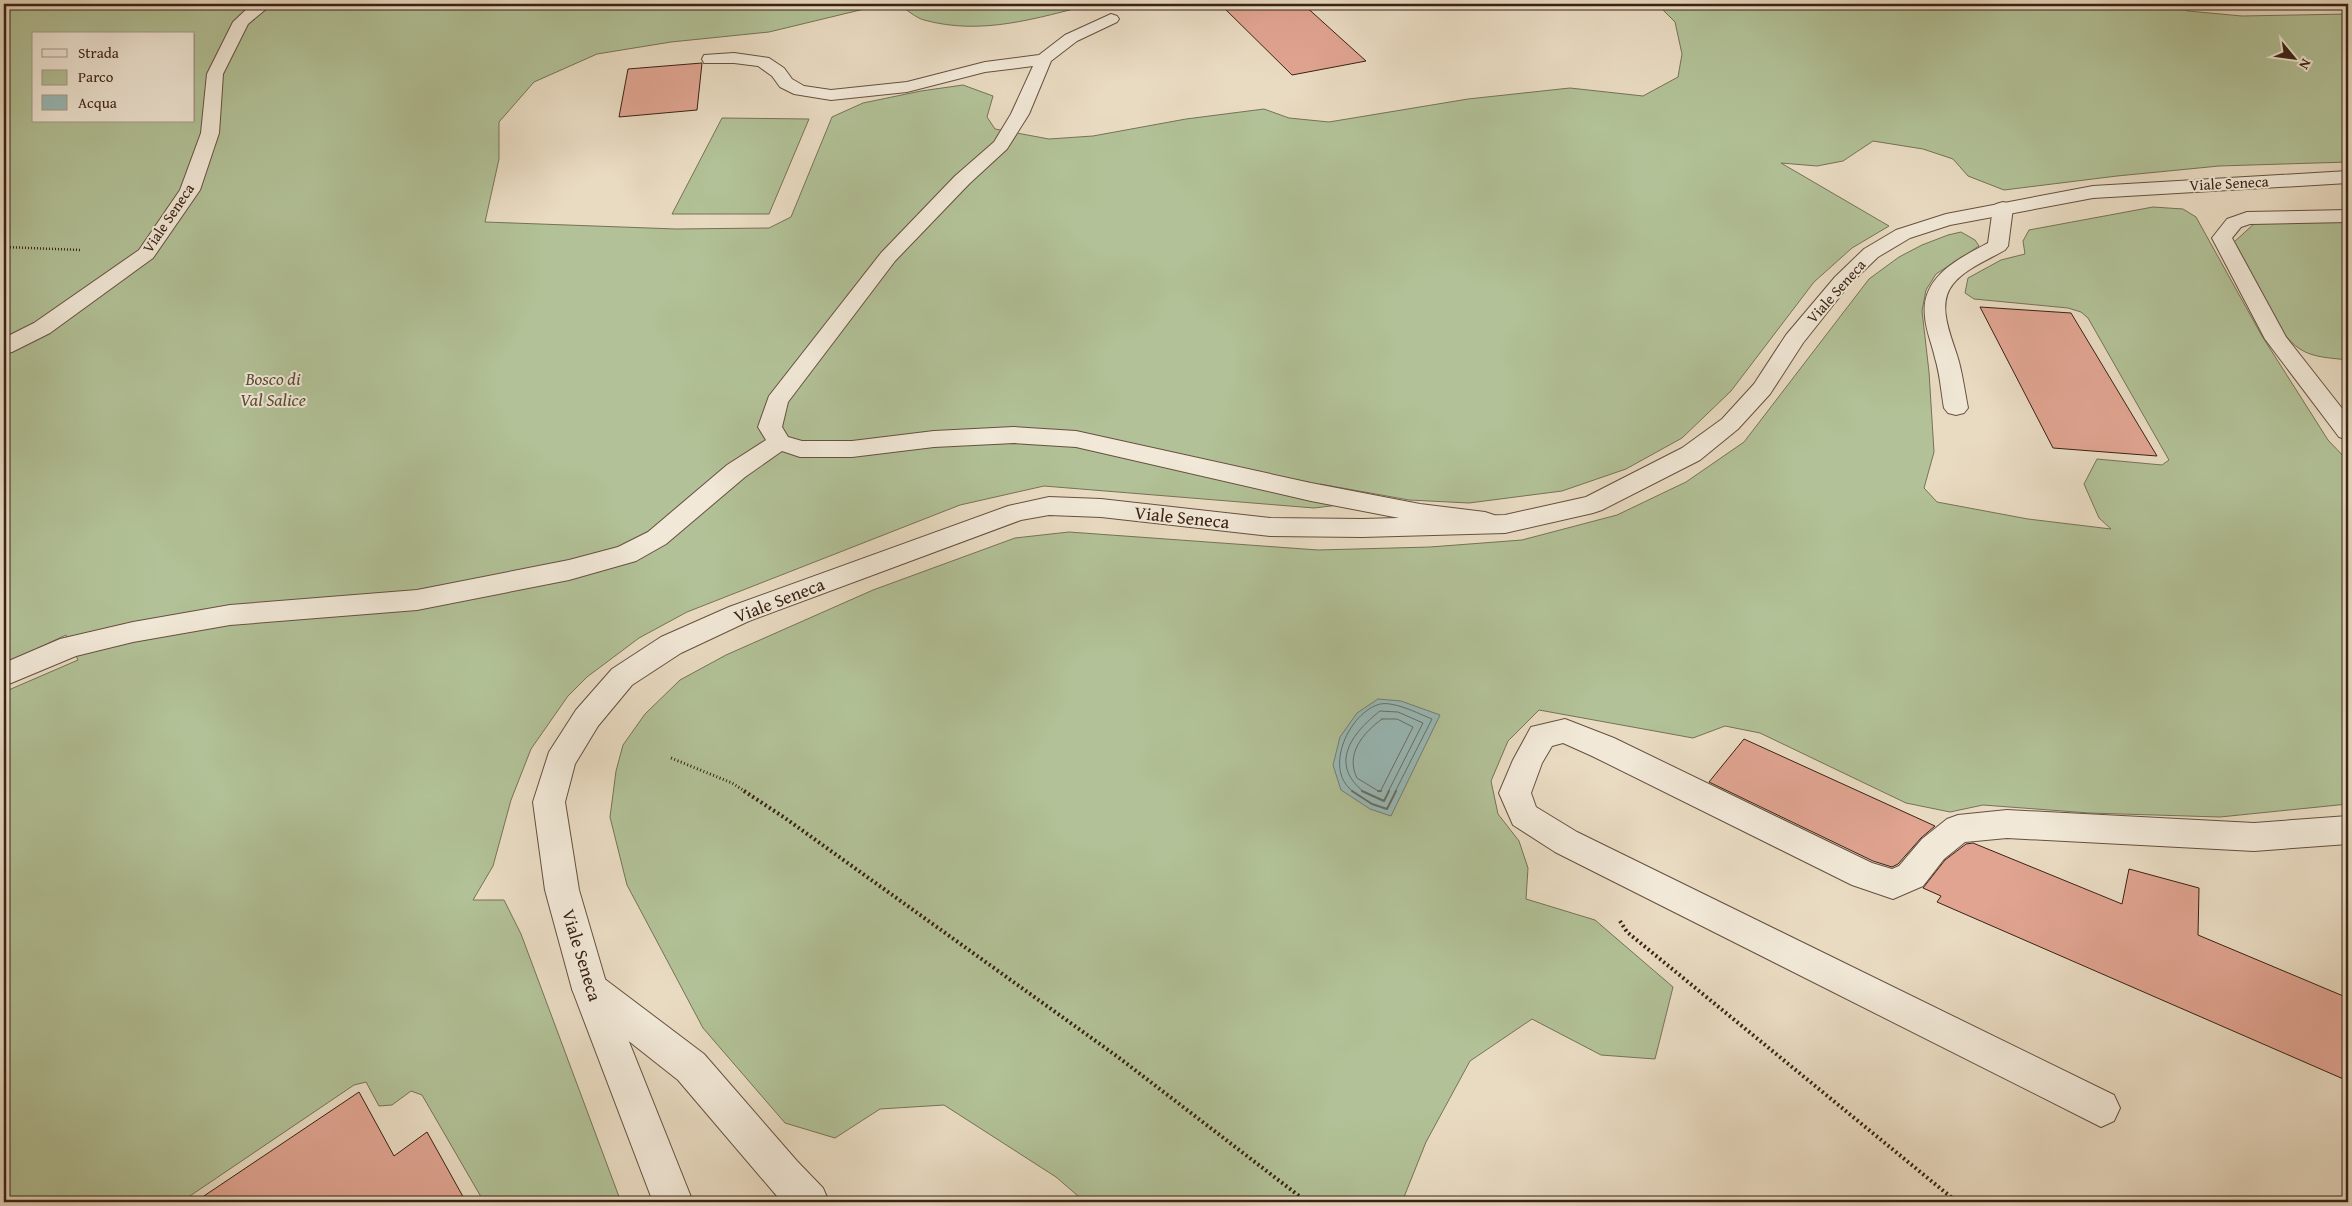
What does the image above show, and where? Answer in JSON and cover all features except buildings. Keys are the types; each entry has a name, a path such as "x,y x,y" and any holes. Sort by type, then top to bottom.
{"street":[{"name":"Viale Seneca","path":"4,347 42,328 146,254 190,190 210,133 215,74 241,22 254,9 264,4"},
{"path":"4,675 70,647 134,632 230,615 417,600 569,570 627,554 658,538 736,471 779,442 770,427 777,401 888,258 925,216 1000,145 1020,114 1044,59 1071,38 1111,19"},
{"path":"710,59 734,58 763,62 778,72 786,83 800,90 831,95 907,86 985,67 1044,59"},
{"name":"Viale Seneca","path":"673,1202 590,989 562,890 549,802 560,761 587,718 622,676 671,645 739,614 1017,512 1049,506 1101,508 1270,527 1362,528 1505,524 1593,504 1691,454 1730,424 1756,396 1800,333 1842,281 1872,253 1903,234 1946,220 2093,192 2190,185 2348,178"},
{"path":"1956,408 1947,358 1934,316 1938,289 1947,278 1998,246 2003,208"},
{"path":"2348,216 2247,218 2234,223 2222,238 2276,339 2348,432"},
{"name":"Viale Seneca","path":"779,442 800,449 852,449 934,439 1014,435 1076,439 1311,492 1420,513 1505,524"},
{"path":"2101,1108 1566,842 1524,816 1516,793 1528,760 1542,736 1565,731 1588,740 1864,875 1893,884 1912,876 1933,849 1958,829 2007,824 2092,830 2254,837 2348,830"},
{"path":"590,989 691,1067 783,1175 809,1202"}],"path":[{"path":"4,246 146,254"},
{"path":"670,758 732,783 785,818 1118,1057 1308,1202"},
{"path":"1608,863 1604,894 1627,932 1956,1202"}],"green space":[{"name":"Bosco di Val Salice","path":"4,4 885,4 769,32 671,42 597,54 534,82 499,122 499,159 485,222 676,229 769,228 791,217 832,117 863,103 921,91 963,85 993,96 987,117 995,129 1049,139 1093,136 1186,119 1264,109 1289,118 1329,122 1468,99 1570,88 1643,96 1678,77 1682,54 1675,22 1657,4 2174,4 2188,11 2242,16 2348,14 2348,162 2219,166 2004,190 1968,176 1953,159 1923,149 1873,141 1843,161 1817,166 1781,163 1889,226 1852,248 1814,282 1731,391 1682,438 1626,469 1562,491 1469,503 1409,500 1320,484 1339,505 1314,508 1044,486 960,505 687,612 639,638 587,677 568,696 531,749 511,800 493,866 473,900 504,900 521,934 621,1202 484,1202 422,1095 411,1091 392,1105 379,1106 366,1082 354,1085 181,1202 4,1202 4,692 78,660 66,635 4,664"},
{"path":"898,4 1093,4 1009,23 967,26 924,20"},
{"path":"722,118 809,119 769,214 672,214"},
{"path":"2153,207 2183,209 2196,217 2262,336 2328,440 2348,461 2348,804 2220,817 2089,813 1983,805 1950,812 1906,803 1760,733 1725,726 1693,738 1539,710 1508,741 1491,781 1498,814 1519,841 1528,868 1526,899 1595,920 1673,987 1655,1059 1601,1055 1532,1019 1470,1061 1426,1142 1402,1202 1085,1202 1056,1177 944,1105 880,1109 835,1138 785,1123 703,1028 627,885 610,817 616,771 623,745 645,714 680,680 726,655 873,590 1015,538 1069,532 1318,550 1430,547 1522,540 1617,515 1686,482 1744,442 1869,279 1899,257 1922,245 1948,235 1961,232 1975,240 1979,246 1936,274 1926,290 1922,311 1929,372 1934,452 1924,488 1937,502 2028,519 2111,529 2099,518 2084,484 2097,459 2162,465 2169,460 2088,318 2081,312 2068,308 1974,299 1965,293 1968,278 2001,260 2025,254 2023,241 2029,230"},
{"path":"2255,223 2348,223 2348,360 2323,357 2305,352 2291,341 2281,330 2262,300 2234,242"}],"water":[{"path":"1378,699 1401,701 1440,715 1391,816 1370,809 1341,790 1333,765 1340,737 1357,713"}]}
